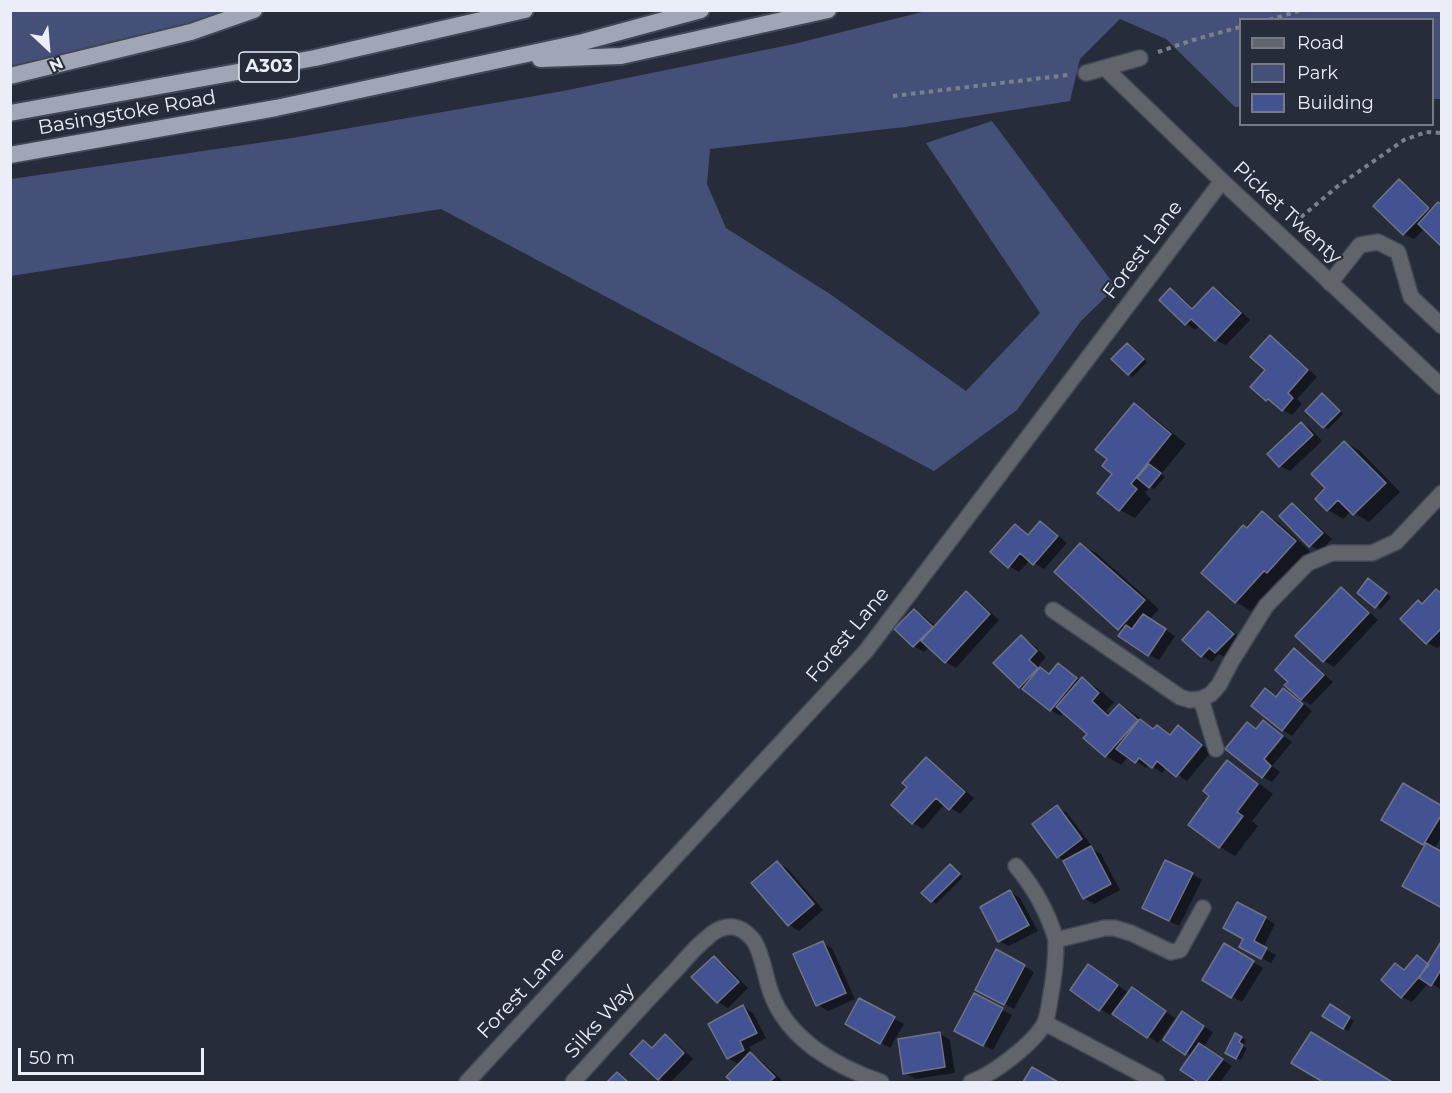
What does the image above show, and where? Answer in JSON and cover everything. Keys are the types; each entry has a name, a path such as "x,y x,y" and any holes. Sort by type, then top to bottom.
{"highway":[{"path":"10,76 191,32 254,10"},
{"name":"A303","path":"10,113 315,58 525,10"},
{"name":"A303","path":"498,61 584,42 701,10"},
{"path":"498,61 621,57 828,10"},
{"name":"Basingstoke Road","path":"10,155 276,108 498,61"}],"street":[{"path":"1086,73 1140,58"},
{"name":"Picket Twenty","path":"1105,68 1442,387"},
{"name":"Forest Lane","path":"467,1083 866,651 1222,181"},
{"path":"1330,283 1360,245 1378,242 1398,252 1411,297 1442,327"},
{"path":"1053,610 1180,696 1190,700 1201,699 1211,694 1219,685 1266,606 1308,563 1332,553 1372,553 1396,542 1442,493"},
{"path":"1201,699 1216,749"},
{"path":"976,1082 1006,1062 1033,1038 1045,1023 1048,1012 1055,970 1056,940 1042,903 1016,866"},
{"path":"1056,940 1105,928 1114,928 1131,933 1171,952 1180,950 1203,908"},
{"name":"Silks Way","path":"573,1083 659,987 706,939 727,927 738,928 749,936 757,948 776,1006 799,1036 816,1050 847,1068 881,1083"},
{"path":"1045,1023 1157,1083"},
{"path":"840,1083 847,1068"}],"path":[{"path":"1276,18 1302,10"},
{"path":"1140,58 1239,27"},
{"path":"893,96 1086,73"},
{"path":"1280,235 1338,186 1404,140 1426,132 1442,133"}],"green space":[{"path":"930,10 1441,11 1441,101 1434,99 1434,18 1239,18 1239,107 1235,107 1166,39 1120,19 1080,59 1070,101 905,127 710,149 707,184 726,228 830,294 966,391 1040,313 926,143 992,121 1116,287 1081,321 1017,410 934,471 441,209 11,276 11,179 292,138 558,92 794,44"},
{"path":"10,11 225,11 175,29 11,66"}],"building":[{"path":"1399,179 1429,208 1403,235 1373,206"},
{"path":"1438,202 1442,205 1442,247 1418,224"},
{"path":"1213,287 1241,313 1215,341 1191,319 1185,325 1159,300 1170,288 1192,309"},
{"path":"1270,335 1308,370 1288,393 1293,398 1282,411 1250,387 1265,370 1250,357"},
{"path":"1127,343 1144,359 1128,375 1111,359"},
{"path":"1322,393 1340,411 1323,428 1305,411"},
{"path":"1134,403 1171,434 1131,484 1137,489 1119,511 1097,493 1112,474 1102,466 1107,459 1095,450"},
{"path":"1301,422 1313,435 1279,467 1267,454"},
{"path":"1344,441 1386,483 1353,515 1338,500 1327,511 1315,499 1325,488 1311,474"},
{"path":"1149,464 1161,473 1149,488 1137,478"},
{"path":"1292,503 1323,533 1309,547 1279,516"},
{"path":"1262,511 1296,541 1235,603 1201,573 1243,525 1247,528"},
{"path":"1040,521 1058,536 1033,565 1020,553 1008,568 990,552 1015,524 1028,535"},
{"path":"1080,543 1145,600 1118,630 1054,572"},
{"path":"1368,578 1387,593 1375,608 1357,593"},
{"path":"1341,587 1369,613 1323,662 1295,636"},
{"path":"1436,589 1442,594 1442,628 1426,644 1400,619 1418,600 1422,604"},
{"path":"966,591 990,614 945,663 921,641"},
{"path":"914,609 933,627 913,647 894,629"},
{"path":"1208,611 1234,634 1215,653 1209,648 1201,657 1182,640"},
{"path":"1143,614 1166,629 1148,656 1118,636 1126,625 1132,629"},
{"path":"1021,635 1037,651 1029,660 1038,668 1019,688 993,663"},
{"path":"1294,648 1324,675 1301,700 1284,685 1288,682 1275,670"},
{"path":"1058,663 1077,678 1050,711 1022,689 1040,667 1049,674"},
{"path":"1082,677 1099,693 1092,701 1108,716 1119,704 1138,720 1105,757 1083,738 1087,734 1056,707"},
{"path":"1265,688 1276,697 1283,688 1303,704 1282,731 1251,706"},
{"path":"1140,719 1153,729 1157,725 1170,735 1178,725 1202,745 1176,777 1157,761 1152,768 1139,758 1135,763 1116,749"},
{"path":"1263,720 1283,736 1264,759 1271,766 1262,778 1225,749 1247,722 1256,729"},
{"path":"926,757 965,792 949,810 936,798 912,824 891,805 907,787 902,783"},
{"path":"1227,760 1258,784 1237,812 1243,816 1219,848 1188,825 1209,796 1203,791"},
{"path":"1403,783 1442,806 1442,814 1423,845 1381,820"},
{"path":"1057,805 1082,839 1057,858 1032,824"},
{"path":"1426,843 1442,852 1442,908 1402,886"},
{"path":"1091,846 1111,884 1083,899 1063,861"},
{"path":"1165,860 1193,873 1169,921 1142,908"},
{"path":"777,861 814,904 788,926 751,883"},
{"path":"950,864 960,874 931,902 921,893"},
{"path":"1010,890 1029,925 998,942 980,907"},
{"path":"1237,902 1266,917 1254,941 1267,948 1261,959 1239,947 1243,939 1223,928"},
{"path":"1442,940 1442,968 1431,986 1419,978"},
{"path":"823,941 846,993 816,1006 793,954"},
{"path":"1224,943 1254,961 1231,998 1202,980"},
{"path":"996,949 1025,965 1004,1005 975,990"},
{"path":"1417,955 1429,965 1401,998 1381,980 1395,963 1404,970"},
{"path":"714,956 739,982 717,1003 691,977"},
{"path":"1088,964 1118,985 1099,1011 1070,990"},
{"path":"1132,987 1166,1011 1147,1038 1112,1014"},
{"path":"974,993 1003,1008 983,1046 954,1031"},
{"path":"859,998 895,1017 880,1044 845,1024"},
{"path":"1330,1004 1350,1017 1343,1029 1322,1016"},
{"path":"743,1005 757,1033 740,1041 744,1050 727,1059 708,1024"},
{"path":"1182,1011 1204,1026 1185,1055 1163,1040"},
{"path":"940,1032 945,1067 903,1074 898,1039"},
{"path":"1311,1032 1392,1082 1323,1082 1291,1063"},
{"path":"1235,1033 1242,1037 1239,1042 1243,1045 1236,1059 1225,1053"},
{"path":"665,1034 684,1053 658,1080 630,1054 643,1040 652,1048"},
{"path":"1199,1043 1223,1059 1206,1082 1198,1082 1180,1070"},
{"path":"750,1052 775,1077 769,1082 732,1082 726,1077"},
{"path":"1032,1067 1058,1082 1023,1082"},
{"path":"617,1072 628,1082 607,1082"}]}
